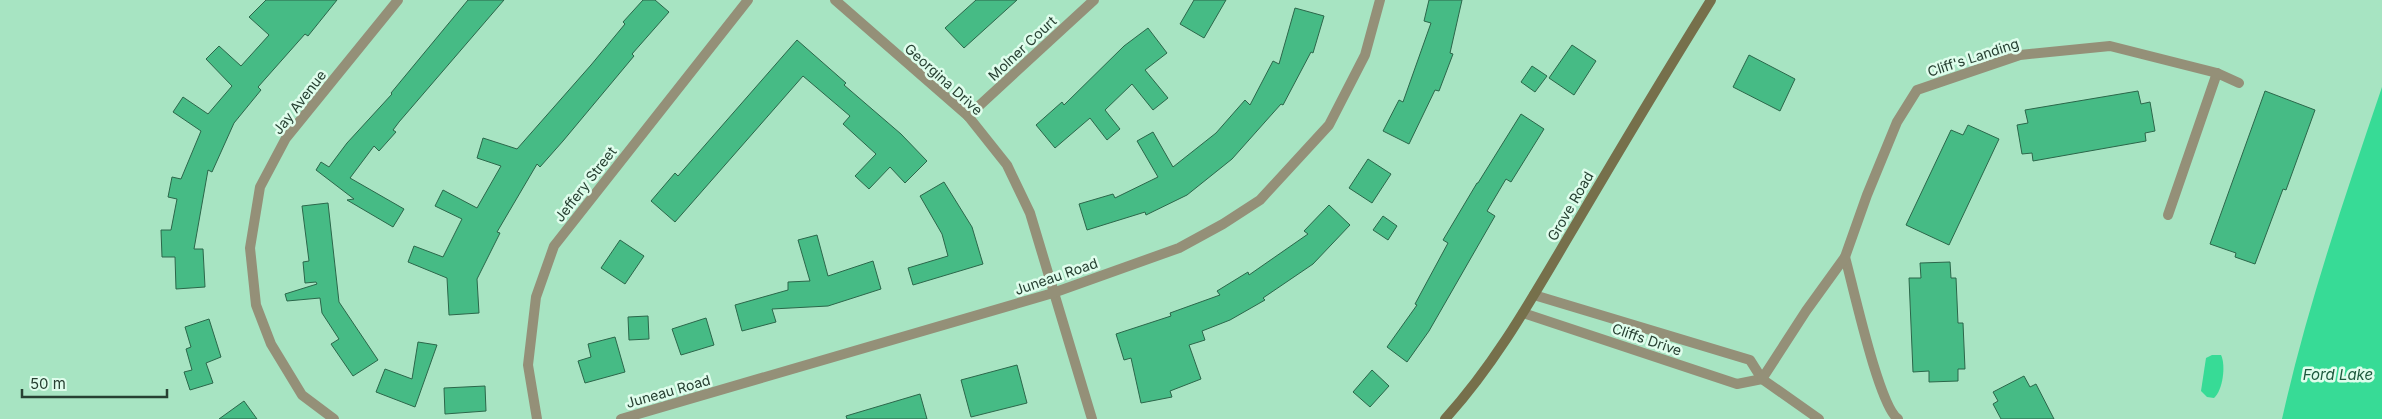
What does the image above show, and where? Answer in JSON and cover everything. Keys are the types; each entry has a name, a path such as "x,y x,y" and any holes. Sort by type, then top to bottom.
{"main road":[{"name":"Grove Road","path":"1446,419 1468,394 1523,313 1640,114 1711,0"}],"street":[{"name":"Jay Avenue","path":"334,419 302,395 270,344 256,305 250,248 260,187 286,138 398,0"},
{"name":"Jeffery Street","path":"537,419 528,365 536,297 554,246 748,0"},
{"name":"Georgina Drive","path":"835,0 968,116 1007,165 1030,213 1092,419"},
{"name":"Molner Court","path":"968,116 1094,0"},
{"name":"Juneau Road","path":"621,419 1054,293 1179,248 1224,224 1260,200 1329,125 1365,55 1380,0"},
{"name":"Cliff's Landing","path":"1762,379 1806,311 1845,257 1867,195 1897,122 1917,90 2020,55 2110,46 2217,73 2239,83"},
{"path":"2168,215 2217,73"},
{"path":"1845,257 1881,389 1893,415 1898,419"},
{"name":"Cliffs Drive","path":"1534,295 1750,360 1762,379 1819,419"},
{"name":"Cliffs Drive","path":"1523,313 1737,384 1762,379"}],"water":[{"name":"Ford Lake","path":"2382,87 2382,419 2282,419 2315,293"},
{"path":"2212,355 2221,355 2223,359 2223,377 2220,389 2214,398 2207,397 2201,391 2206,358"}],"building":[{"path":"266,0 337,0 308,36 305,34 258,87 261,90 234,123 212,172 208,170 194,249 203,249 205,287 176,289 175,257 162,257 161,230 171,230 177,199 168,197 172,177 181,179 201,131 173,112 183,97 208,114 232,86 206,59 219,46 241,66 269,35 249,17"},
{"path":"468,0 504,0 399,122 393,130 396,132 379,151 374,146 350,178 404,209 393,227 347,200 354,199 316,170 321,162 329,167 347,143 392,94"},
{"path":"643,0 655,0 669,12 632,54 634,56 563,141 540,167 537,164 497,232 500,233 477,279 479,313 449,315 447,278 408,262 414,246 443,257 462,219 435,206 443,190 477,208 501,166 477,158 483,138 517,149 591,65 625,24 623,22"},
{"path":"976,0 1017,0 964,48 945,28"},
{"path":"1194,0 1226,0 1204,38 1180,24"},
{"path":"1429,0 1462,0 1450,53 1453,54 1439,91 1435,90 1409,144 1383,131 1399,100 1403,102 1431,23 1424,21"},
{"path":"1295,8 1324,16 1313,53 1311,52 1283,105 1281,104 1232,159 1187,195 1146,215 1145,212 1087,230 1079,204 1113,194 1115,198 1158,177 1137,141 1153,132 1173,167 1216,133 1245,100 1250,105 1273,61 1279,64"},
{"path":"1148,28 1167,53 1145,70 1168,98 1153,110 1132,84 1105,110 1120,129 1107,140 1090,118 1055,148 1036,125 1062,102 1064,105 1124,46"},
{"path":"797,40 846,83 844,85 901,134 927,161 905,183 890,167 869,189 855,176 876,154 843,124 850,116 803,76 675,222 651,201 675,173 678,176"},
{"path":"1572,45 1596,61 1574,95 1549,78"},
{"path":"1749,55 1795,79 1780,111 1733,87"},
{"path":"1532,66 1547,76 1535,92 1521,82"},
{"path":"2138,91 2141,104 2150,102 2155,131 2145,133 2146,141 2033,161 2032,153 2022,154 2017,125 2028,123 2025,110"},
{"path":"2265,91 2315,110 2286,190 2283,189 2255,264 2235,257 2236,253 2210,244"},
{"path":"1521,114 1544,129 1511,182 1506,179 1487,211 1495,216 1429,331 1407,362 1387,347 1417,305 1415,304 1448,243 1443,240"},
{"path":"1968,125 1999,139 1949,245 1906,225 1951,130 1963,135"},
{"path":"1368,159 1391,174 1372,203 1349,188"},
{"path":"944,182 972,227 983,264 913,285 908,268 948,256 942,234 920,196"},
{"path":"328,203 339,302 378,360 353,376 331,344 339,339 322,313 320,298 287,301 285,294 317,284 316,282 305,283 303,262 309,261 302,206"},
{"path":"1329,205 1350,225 1313,264 1263,298 1265,300 1230,320 1202,331 1205,340 1189,345 1201,379 1170,391 1172,397 1141,403 1131,358 1124,360 1116,334 1171,316 1170,313 1220,295 1217,291 1248,272 1249,275 1308,234 1304,231"},
{"path":"1383,216 1397,226 1388,240 1373,230"},
{"path":"817,235 828,276 873,261 881,289 828,306 772,309 776,322 742,331 735,305 788,290 788,282 810,281 798,240"},
{"path":"620,240 644,256 625,284 601,268"},
{"path":"1950,262 1951,278 1956,278 1958,323 1963,323 1965,369 1958,369 1958,381 1929,382 1929,371 1913,372 1909,278 1921,278 1920,263"},
{"path":"648,316 649,339 629,340 628,317"},
{"path":"706,318 714,345 681,355 672,329"},
{"path":"209,319 221,357 206,363 213,383 190,390 184,372 192,370 186,349 191,347 185,327"},
{"path":"615,337 625,372 585,383 578,361 591,357 588,344"},
{"path":"418,342 437,345 415,407 376,392 385,369 412,379"},
{"path":"1017,365 1027,403 971,417 961,380"},
{"path":"1372,370 1389,386 1370,407 1353,392"},
{"path":"2024,376 2030,387 2036,384 2054,419 2001,419 1993,404 1998,401 1993,392"},
{"path":"485,386 486,411 445,414 444,388"},
{"path":"920,394 927,419 847,419 846,416"},
{"path":"244,401 257,419 219,419"}]}
